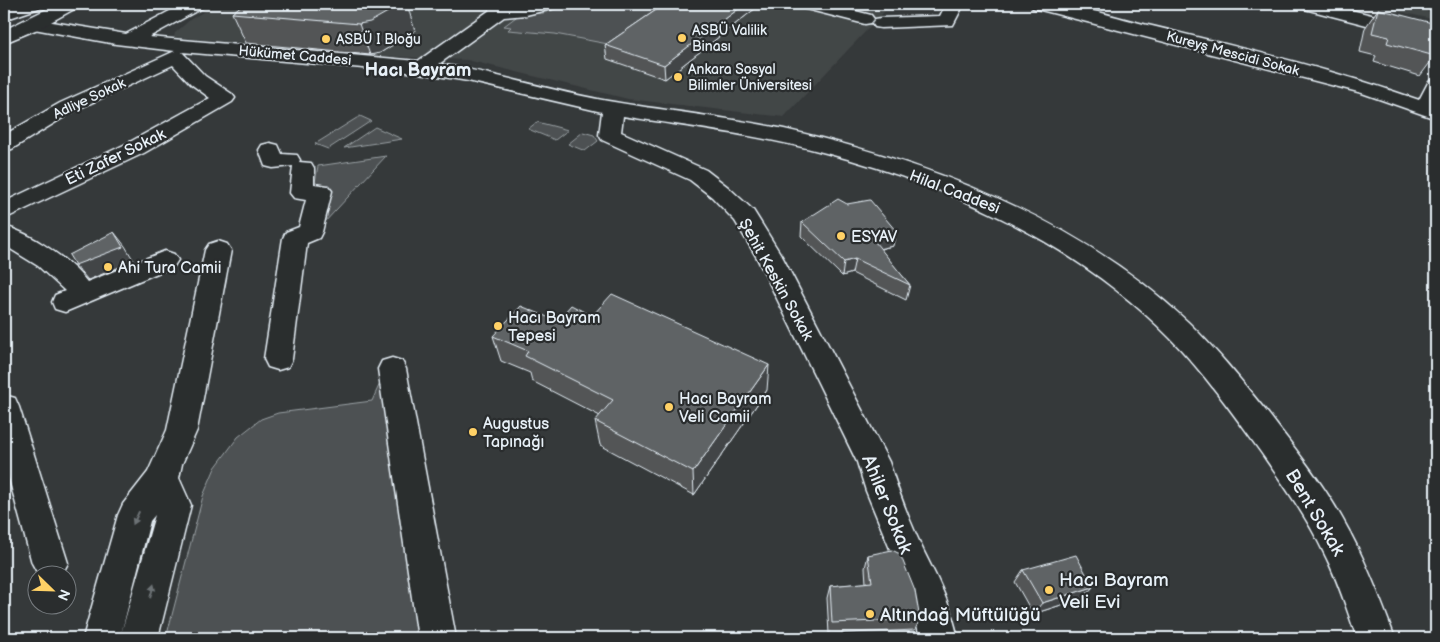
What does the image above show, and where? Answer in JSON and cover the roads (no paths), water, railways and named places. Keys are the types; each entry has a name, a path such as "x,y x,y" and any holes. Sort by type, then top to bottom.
{"street":[{"path":"7,35 36,16 70,4"},
{"path":"129,40 196,4"},
{"path":"7,35 177,56 415,71 499,8 526,10 549,4"},
{"path":"808,4 873,21 947,21 955,4"},
{"name":"Kureyş Mescidi Sokak","path":"1039,4 1165,34 1369,90 1430,111"},
{"path":"1307,4 1436,36"},
{"path":"1341,4 1436,26"},
{"name":"Hükümet Caddesi","path":"9,13 41,16 36,16"},
{"name":"Hükümet Caddesi","path":"36,16 129,40 303,54 415,71 473,75 613,108"},
{"name":"Eti Zafer Sokak","path":"4,211 136,148 225,98 202,84 184,68 177,56"},
{"name":"Adliye Sokak","path":"4,144 67,107 177,56"},
{"path":"1430,111 1436,85"},
{"name":"Şehit Keskin Sokak","path":"613,108 610,135 698,175 720,192 744,216 770,258 828,373"},
{"name":"Hilal Caddesi","path":"613,108 772,134 839,150 891,166 1006,211 1049,233 1124,284 1166,318 1199,351 1237,396"},
{"path":"278,359 295,238 310,232 320,191 302,193 287,159"},
{"path":"4,234 56,266 73,279 74,298 165,260"},
{"path":"102,638 106,617 135,515 163,478 166,464 182,430 218,250"},
{"path":"392,369 436,638"},
{"name":"Ahiler Sokak","path":"828,373 873,462 882,491 907,552 929,597 939,638"},
{"name":"Bent Sokak","path":"1237,396 1290,468 1329,528 1354,577 1376,638"},
{"path":"4,407 50,563"},
{"path":"139,638 174,505 163,478"}],"place":[{"name":"ASBÜ Valilik Binası","path":"682,38"},
{"name":"ASBÜ I Bloğu","path":"326,39"},
{"name":"Ankara Sosyal Bilimler Üniversitesi","path":"678,77"},
{"name":"ESYAV","path":"841,236"},
{"name":"Ahi Tura Camii","path":"108,267"},
{"name":"Hacı Bayram Tepesi","path":"498,326"},
{"name":"Hacı Bayram Veli Camii","path":"669,407"},
{"name":"Augustus Tapınağı","path":"473,432"},
{"name":"Hacı Bayram Veli Evi","path":"1049,590"},
{"name":"Altındağ Müftülüğü","path":"870,614"}],"district":[{"name":"Hacı Bayram","path":"418,70"}]}
